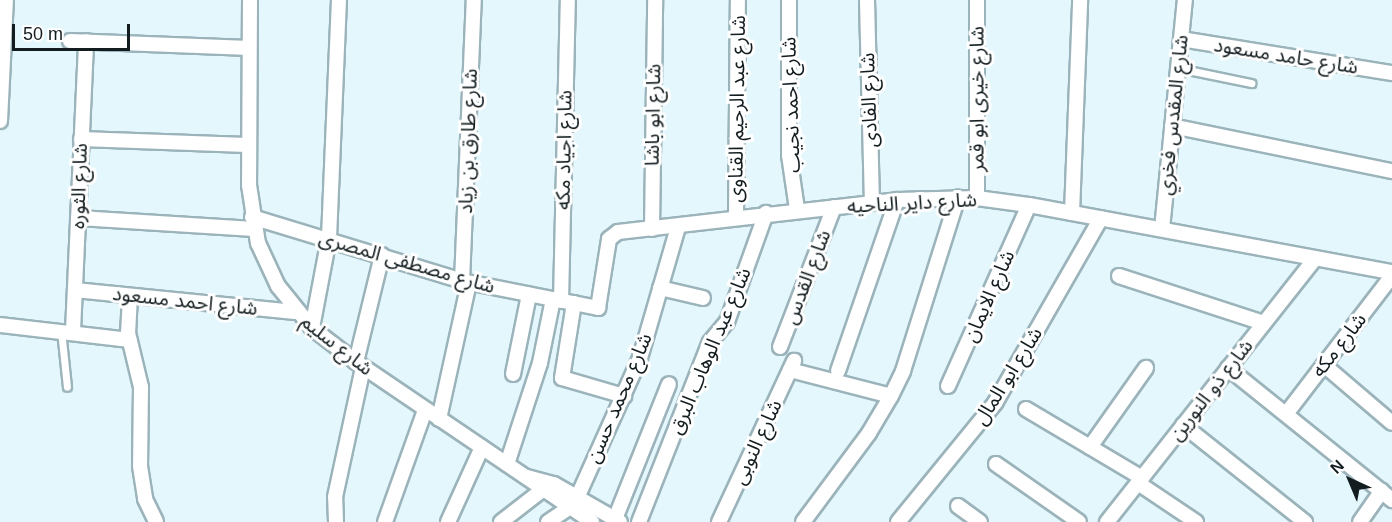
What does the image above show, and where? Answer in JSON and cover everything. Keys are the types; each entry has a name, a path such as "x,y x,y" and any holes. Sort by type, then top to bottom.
{"street":[{"path":"0,121 6,0"},
{"name":"شارع سليم","path":"250,0 247,145 254,223 267,265 295,312 359,365 527,477 541,491 618,521"},
{"path":"312,328 329,238 339,0"},
{"name":"شارع طارق بن زياد","path":"439,419 465,282 474,0"},
{"name":"شارع اجياد مكه","path":"563,301 567,0"},
{"name":"شارع ابو باشا","path":"652,229 655,0"},
{"name":"شارع عبد الرحيم القناوى","path":"736,217 738,0"},
{"name":"شارع احمد نجيب","path":"789,0 789,155 796,209"},
{"name":"شارع الفادى","path":"867,0 872,201"},
{"name":"شارع خيرى ابو قمر","path":"977,0 977,198"},
{"path":"1072,213 1080,0"},
{"name":"شارع المقدس فخري","path":"1162,229 1185,0"},
{"name":"شارع حامد مسعود","path":"1181,39 1392,73"},
{"path":"70,41 249,48"},
{"name":"شارع الثوره","path":"67,331 75,290 86,41"},
{"path":"1172,126 1392,171"},
{"path":"81,139 247,145"},
{"path":"802,522 869,433 903,371 958,197"},
{"name":"شارع داير الناحيه","path":"598,308 611,235 796,209 834,207 872,201 958,197 1029,205 1392,274"},
{"path":"838,371 897,200"},
{"name":"شارع الايمان","path":"948,386 1029,205"},
{"name":"شارع القدس","path":"780,347 834,207"},
{"name":"شارع عبد الوهاب البرق","path":"639,522 710,342 727,322 766,213"},
{"name":"شارع مصطفى المصرى","path":"78,218 254,223 329,238 465,282 598,308"},
{"name":"شارع ابو المال","path":"898,522 995,403 1101,218"},
{"name":"شارع محمد حسن","path":"573,503 640,358 678,227"},
{"path":"336,522 335,497 382,255"},
{"name":"شارع ذو النورين","path":"1107,522 1315,259"},
{"name":"شارع مكه","path":"1286,414 1392,274"},
{"path":"1119,276 1264,323"},
{"path":"660,288 704,298"},
{"name":"شارع احمد مسعود","path":"75,290 295,312"},
{"path":"513,374 530,295"},
{"path":"130,296 129,340 140,370 140,466 145,499 156,522"},
{"path":"563,301 562,378 624,396"},
{"path":"507,464 563,301"},
{"path":"0,325 129,340"},
{"name":"شارع النوبى","path":"719,522 792,365 891,396"},
{"path":"1324,365 1392,423"},
{"path":"1090,447 1146,368"},
{"path":"1228,368 1389,497 1360,522"},
{"path":"618,521 669,384"},
{"path":"1026,409 1090,447 1196,522"},
{"path":"385,522 425,410"},
{"path":"1183,425 1305,522"},
{"path":"448,522 482,447"},
{"path":"996,464 1079,522"},
{"name":"شارع سليم","path":"527,477 541,479 573,503 592,522"},
{"path":"501,522 541,491"},
{"path":"548,522 573,503"},
{"path":"958,506 980,522"}],"lane":[{"path":"1178,68 1251,83"},
{"path":"67,331 67,387"}]}
